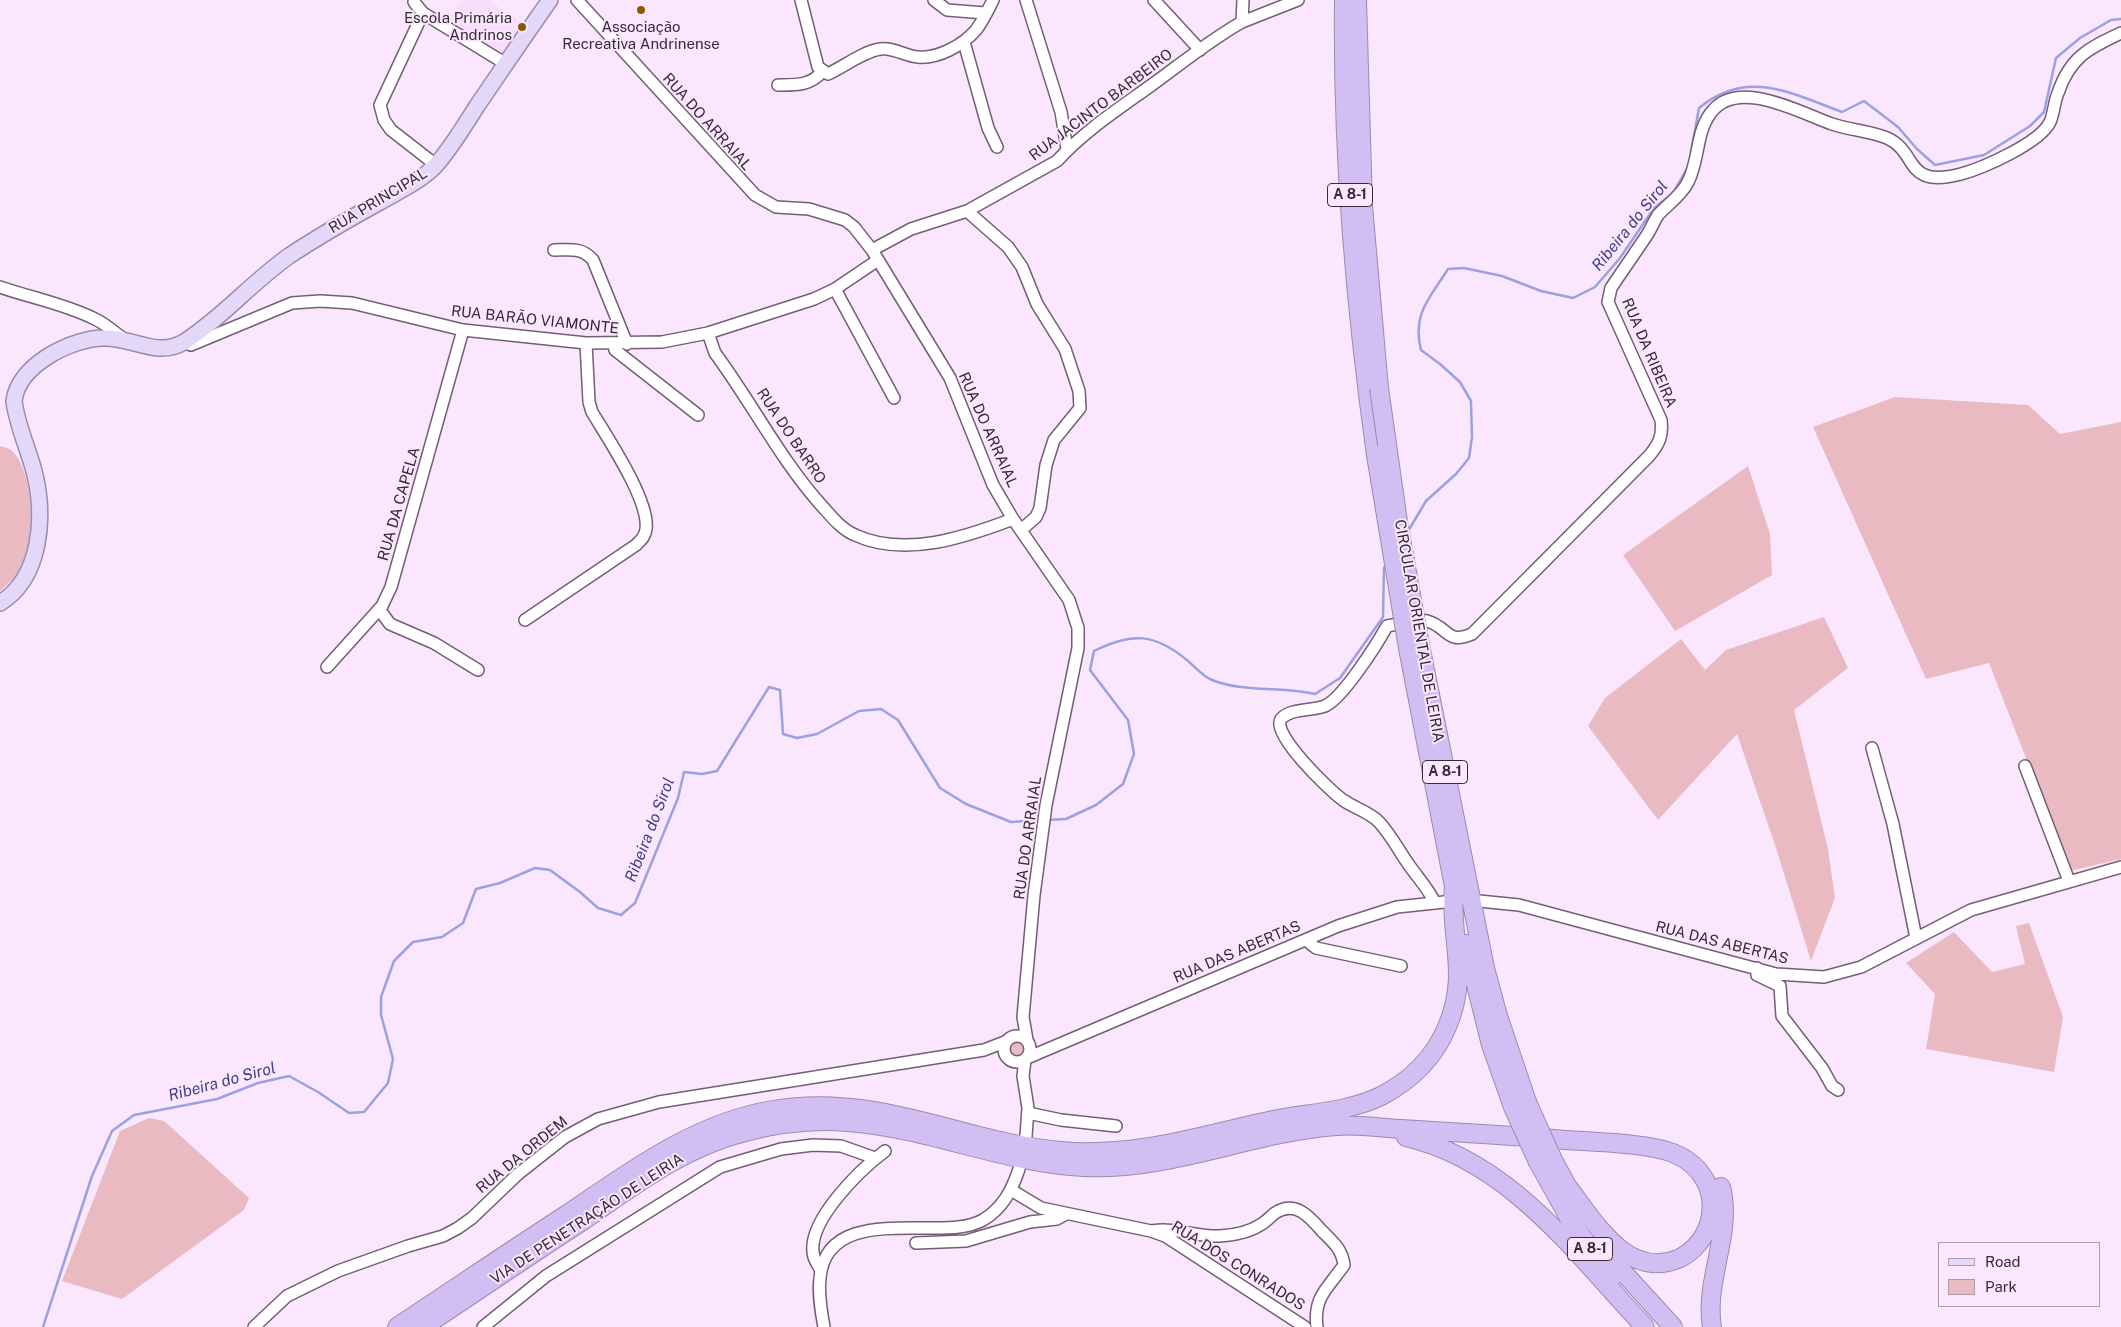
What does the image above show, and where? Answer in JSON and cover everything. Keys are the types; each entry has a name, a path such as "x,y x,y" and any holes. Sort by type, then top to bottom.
{"highway":[{"name":"CIRCULAR ORIENTAL DE LEIRIA","path":"1344,0 1346,137 1354,251 1373,388 1398,522 1414,646 1454,886 1482,1014 1500,1075 1520,1104"},
{"name":"CIRCULAR ORIENTAL DE LEIRIA","path":"1357,0 1363,206 1373,388"},
{"name":"CIRCULAR ORIENTAL DE LEIRIA","path":"1414,646 1485,968 1520,1104 1584,1241 1655,1327"},
{"path":"1271,1120 1363,1103 1378,1098 1413,1075 1434,1051 1448,1026 1458,988 1459,959 1452,906 1454,886"},
{"name":"VIA DE PENETRAÇÃO DE LEIRIA","path":"397,1327 653,1157 706,1130 769,1110 826,1106 885,1111 1016,1144 1083,1153 1134,1151 1271,1120"},
{"path":"1271,1120 1325,1118 1466,1124 1654,1138 1686,1146 1712,1168 1719,1180 1723,1197 1724,1220 1711,1296 1712,1327"},
{"name":"VIA DE PENETRAÇÃO DE LEIRIA","path":"423,1327 679,1157 727,1137 774,1125 828,1120 885,1126 1015,1158 1100,1167 1145,1164 1274,1134 1319,1128"},
{"path":"1319,1128 1340,1125 1465,1132 1658,1149 1684,1159 1701,1173 1712,1195 1710,1221 1701,1240 1689,1253 1673,1260 1645,1262 1617,1247 1599,1228 1567,1186"},
{"path":"1319,1128 1397,1134 1443,1147 1478,1165 1512,1189 1539,1214 1645,1327"},
{"name":"CIRCULAR ORIENTAL DE LEIRIA","path":"1545,1161 1567,1186 1591,1229 1623,1272 1673,1327"}],"main road":[{"name":"RUA PRINCIPAL","path":"184,342 281,262 324,233 420,179 436,165 550,0"},
{"path":"0,603 16,590 26,578 36,549 38,496 35,476 15,406 15,395 20,383 37,365 76,344 95,338 124,340 160,349 184,342"}],"street":[{"name":"RUA DO ARRAIAL","path":"577,0 755,195 776,207 815,210 846,220 854,227 872,250 950,378 986,469 1013,519 1069,600 1078,628 1077,652 1046,805 1031,922 1024,1018 1028,1043"},
{"path":"801,0 818,67 822,72 828,74 869,52 881,49 918,57 932,56 964,42 976,29 993,0"},
{"path":"934,0 947,10 985,13"},
{"path":"1026,0 1061,112 1067,149"},
{"path":"1154,0 1200,50"},
{"path":"1242,22 1243,0"},
{"name":"RUA JACINTO BARBEIRO","path":"872,250 910,229 967,211 1056,161 1067,149 1200,50 1242,22 1298,0"},
{"path":"414,2 423,13 506,64"},
{"path":"423,13 380,105 384,120 391,130 436,165"},
{"name":"RUA DA RIBEIRA","path":"1439,902 1409,866 1376,819 1343,800 1321,781 1291,746 1282,733 1279,724 1288,714 1325,706 1335,699 1362,665 1387,626 1426,620 1444,630 1451,638 1460,639 1472,634 1649,456 1659,443 1662,430 1661,420 1608,302 1611,288 1657,217 1684,191 1690,179 1706,123 1716,106 1730,99 1745,98 1784,104 1832,124 1887,138 1898,146 1913,167 1923,175 1937,178 1960,174 1987,165 2029,145 2050,122 2063,79 2079,56 2089,48 2121,33"},
{"path":"964,42 988,128 997,147"},
{"path":"778,85 807,83 816,79 822,72"},
{"path":"967,211 1008,246 1022,267 1037,304 1065,349 1079,391 1080,408 1054,440 1046,465 1040,508 1036,517 1021,530"},
{"path":"554,250 586,252 593,260 627,344"},
{"name":"RUA BARÃO VIAMONTE","path":"184,342 191,345 292,303 320,301 352,303 464,330 586,344 662,342 708,333 814,299 835,289 878,260"},
{"path":"0,287 60,305 96,319 124,340"},
{"path":"835,289 894,398"},
{"name":"RUA DA CAPELA","path":"326,667 380,608 391,587 464,330"},
{"name":"RUA DO BARRO","path":"708,333 716,352 801,482 835,521 853,534 869,540 914,544 976,533 1013,519"},
{"path":"525,620 636,546 644,536 646,527 644,514 630,473 592,412 589,402 586,344"},
{"path":"614,344 615,350 698,415"},
{"path":"380,608 390,624 402,631 434,643 478,670"},
{"path":"1872,748 1893,824 1916,938"},
{"path":"2025,766 2068,881"},
{"name":"RUA DAS ABERTAS","path":"1480,901 1519,905 1757,968 1798,976 1839,974 1861,967 1971,910 2121,867"},
{"name":"RUA DAS ABERTAS","path":"1018,1059 1048,1049 1368,915 1409,905 1439,902"},
{"path":"1306,940 1316,948 1402,966"},
{"path":"1757,968 1757,975 1780,986 1782,1016 1822,1068 1832,1086 1838,1090"},
{"name":"RUA DO ARRAIAL","path":"1009,1040 1024,1018"},
{"path":"1026,1136 1028,1113 1018,1059 1004,1048 1009,1040 1018,1036 1028,1043 1048,1049"},
{"name":"RUA DA ORDEM","path":"254,1327 287,1296 338,1271 408,1246 443,1236 458,1228 472,1218 518,1174 565,1137 598,1119 659,1102 984,1050 1009,1040"},
{"path":"1018,1059 1030,1052 1028,1043"},
{"name":"RUA DA ORDEM","path":"984,1050 1018,1059"},
{"path":"1028,1113 1061,1120 1116,1126"},
{"path":"483,1327 546,1276 720,1167 773,1151 814,1145 841,1146 875,1158"},
{"path":"821,1270 814,1256 813,1249 822,1220 846,1186 885,1151"},
{"path":"824,1327 820,1292 821,1270 829,1252 838,1242 851,1234 871,1230 950,1228 972,1224 993,1213 1011,1190 1020,1169"},
{"name":"RUA DOS CONRADOS","path":"1011,1190 1041,1208 1151,1231 1165,1236 1305,1327"},
{"path":"1151,1231 1166,1228 1219,1236 1244,1233 1261,1225 1277,1212 1289,1207 1299,1209 1338,1246 1343,1257 1344,1265 1318,1299 1315,1311 1317,1327"},
{"path":"916,1243 966,1241 1030,1222 1057,1219 1066,1214"}],"shaded area":[{"path":"461,0 489,0 524,24 501,59 445,25"}],"green space":[{"path":"1895,397 2028,405 2060,434 2121,422 2121,859 2070,871 1989,663 1926,679 1813,427"},
{"path":"0,446 10,449 19,460 25,474 31,509 31,528 25,561 17,575 0,591"},
{"path":"1748,466 1770,534 1772,575 1675,631 1623,555"},
{"path":"1824,617 1848,668 1794,710 1828,849 1835,898 1811,961 1777,851 1737,734 1658,820 1588,726 1605,698 1681,639 1705,670 1726,650"},
{"path":"2029,923 2063,1017 2054,1072 1926,1049 1935,994 1906,963 1954,932 1992,972 2025,964 2016,926"},
{"path":"1014,1042 1020,1042 1024,1049 1020,1056 1014,1056 1010,1052 1010,1046"},
{"path":"149,1118 164,1121 249,1198 244,1210 122,1299 62,1281 120,1131"}],"waterway":[{"name":"Ribeira do Sirol","path":"1691,152 1699,108 1717,96 1734,89 1752,87 1787,92 1842,112 1864,101 1898,127 1917,149 1935,165 1984,155 2030,126 2044,112 2056,58 2080,38 2111,20 2121,19"},
{"name":"Ribeira do Sirol","path":"1407,533 1426,501 1456,474 1469,458 1472,437 1471,401 1460,382 1421,350 1419,337 1419,326 1424,307 1448,269 1464,268 1502,276 1541,291 1573,298 1595,287 1620,258 1654,208 1673,193 1689,165"},
{"name":"Ribeira do Sirol","path":"1047,820 1066,819 1096,805 1123,784 1134,754 1128,720 1090,670 1094,651 1120,641 1143,638 1165,645 1212,680 1237,687 1290,690 1315,694 1340,678 1383,617 1384,568 1386,565"},
{"name":"Ribeira do Sirol","path":"43,1327 92,1176 112,1131 134,1115 217,1099 258,1083 289,1076 318,1092 349,1113 364,1112 388,1083 393,1059 381,1015 381,997 394,961 413,942 442,937 463,923 476,889 500,883 535,868 550,870 598,908 621,915 635,903 678,798 684,772 702,774 717,771 769,687 780,690 783,734 797,738 817,734 859,711 881,709 898,720 940,788 966,804 1011,822 1041,820"}],"place":[{"name":"Associação Recreativa Andrinense","path":"641,10"},
{"name":"Escola Primária Andrinos","path":"522,27"}]}
